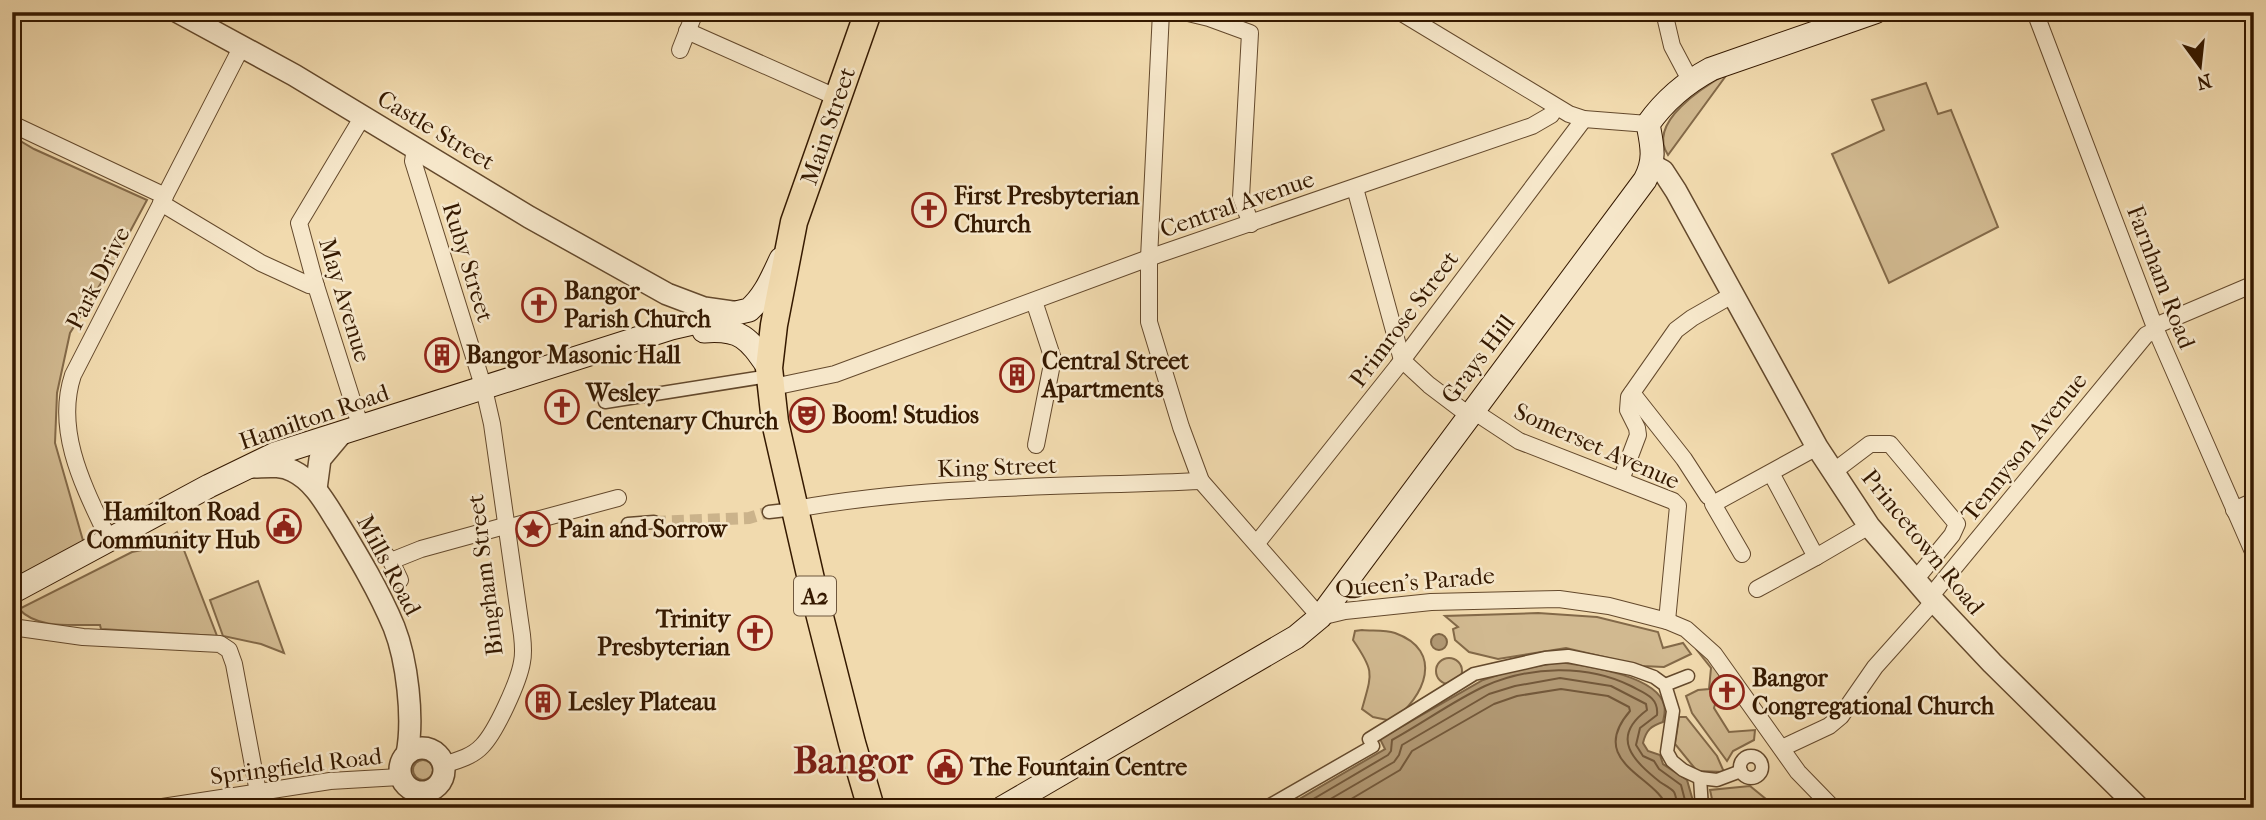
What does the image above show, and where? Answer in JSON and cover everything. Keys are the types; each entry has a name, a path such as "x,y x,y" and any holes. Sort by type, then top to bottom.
{"main road":[{"name":"Main Street","path":"741,312 759,302 790,240 868,12"},
{"path":"1652,165 1653,149 1648,124 1658,110 1690,80 1732,61 1875,12"},
{"name":"Grays Hill","path":"1320,617 1636,191 1652,165"},
{"name":"Main Street","path":"790,240 773,333 769,375 775,422 852,743 871,808"},
{"name":"Hamilton Road","path":"12,592 209,486 275,454 662,331 741,312"},
{"name":"Hamilton Road","path":"662,331 732,331 751,342 769,375"},
{"name":"Queen's Parade","path":"1002,808 1296,637 1320,617"}],"street":[{"name":"Castle Street","path":"178,12 242,46 529,217 667,294 715,311 741,312"},
{"path":"680,50 695,12"},
{"path":"1161,12 1149,258 1149,322 1181,427 1201,481 1320,617"},
{"path":"1184,12 1250,33 1241,197 1251,224"},
{"path":"1400,12 1556,107 1584,119 1648,124"},
{"path":"1664,12 1672,46 1690,80"},
{"name":"Farnham Road","path":"2035,12 2156,328 2254,554"},
{"path":"687,31 838,98"},
{"name":"Park Drive","path":"109,540 89,499 70,446 67,393 73,375 242,46"},
{"name":"Central Avenue","path":"769,375 778,387 835,374 1149,258 1532,127 1551,115 1556,107"},
{"name":"May Avenue","path":"351,431 299,223 363,117"},
{"name":"Primrose Street","path":"1256,542 1402,360 1584,119"},
{"path":"12,124 163,200 261,263 316,286"},
{"name":"Ruby Street","path":"415,149 413,161 484,389"},
{"name":"Princetown Road","path":"1652,165 1663,171 1676,191 1818,447 1870,526 1915,580 1992,663 2139,808"},
{"path":"1355,188 1402,360"},
{"name":"Tennyson Avenue","path":"1783,748 1829,726 1840,716 1875,667 2146,335 2254,284"},
{"path":"662,331 674,308 667,294"},
{"path":"1621,480 1638,435 1628,410 1632,393 1676,331 1692,317 1734,294"},
{"path":"1034,301 1053,359 1036,445"},
{"name":"Somerset Avenue","path":"1402,360 1429,385 1470,413 1481,416 1519,441 1673,501 1679,509 1667,621"},
{"path":"605,401 769,375"},
{"name":"Bingham Street","path":"443,765 471,755 483,746 511,694 523,659 507,526 484,389"},
{"path":"1632,393 1684,459 1708,496"},
{"path":"316,489 320,459 351,431"},
{"path":"1833,472 1870,444 1890,444 1957,524 1952,536 1915,580"},
{"path":"1742,554 1713,503 1818,447"},
{"name":"Mills Road","path":"251,467 283,467 301,475 316,489 359,558 395,628 410,710 411,731 407,754"},
{"path":"1772,472 1816,557"},
{"name":"King Street","path":"795,509 862,498 930,493 1201,481"},
{"path":"400,580 385,554 421,549 618,498"},
{"path":"2234,510 2254,501"},
{"path":"769,512 795,509"},
{"path":"628,524 654,522"},
{"path":"1757,589 1870,526"},
{"name":"Queen's Parade","path":"1320,617 1367,608 1431,602 1559,599 1609,606 1667,621 1694,635 1714,654 1798,772 1833,808"},
{"path":"12,626 83,637 220,644 229,650 258,792"},
{"path":"1265,808 1373,746 1369,739 1474,674 1545,658 1568,656 1632,669 1654,677 1665,685 1673,710 1667,752 1672,761 1683,770 1700,778 1717,780 1734,774 1755,777 1762,769 1759,760 1783,748"},
{"path":"1665,685 1688,676"},
{"path":"426,748 437,754 443,765 442,779 438,784 426,791 408,787 400,777 400,766 407,754 426,748"},
{"name":"Springfield Road","path":"156,808 353,778 400,777"},
{"path":"1700,778 1702,808"},
{"path":"419,791 435,808"}],"shaded area":[{"path":"1728,73 1668,155 1663,143 1671,118 1693,96"},
{"path":"1926,83 1938,114 1951,110 1998,227 1889,283 1832,154 1884,130 1872,100"},
{"path":"12,136 34,149 147,200 111,267 70,333 57,393 55,443 84,544 12,584"},
{"path":"177,532 217,636 46,623 27,616 19,609 132,552 156,547"},
{"path":"258,581 284,653 261,644 223,636 210,600"},
{"path":"1538,613 1597,617 1658,632 1663,648 1683,643 1691,654 1664,667 1642,666 1566,648 1498,659 1469,652 1455,640 1453,629 1458,627 1445,616"},
{"path":"1355,631 1391,632 1411,641 1425,662 1421,687 1404,711 1392,721 1373,717 1362,709 1369,673 1365,659 1353,640"},
{"path":"1696,649 1711,660 1723,676 1714,708 1729,732 1755,730 1754,740 1733,751 1727,761 1692,713 1686,696 1698,690 1709,689 1711,668"},
{"path":"1449,658 1458,662 1462,671 1458,680 1449,684 1440,680 1436,671 1440,662"},
{"path":"1679,717 1686,717 1717,756 1724,772 1697,771 1675,744"},
{"path":"423,760 430,763 433,770 430,777 423,780 416,777 413,770 416,763"},
{"path":"1750,786 1777,808 1714,808 1710,790"}],"water":[{"path":"1439,634 1445,636 1445,648 1439,650 1433,648 1431,642 1433,636"},
{"path":"1560,662 1635,679 1659,695 1665,707 1663,722 1650,729 1643,743 1648,751 1660,755 1663,764 1687,780 1695,808 1284,808 1385,749 1380,739 1483,680 1510,671"}],"tunnel":[{"path":"654,522 749,518 769,512"}],"place":[{"name":"First Presbyterian Church","path":"929,210"},
{"name":"Bangor Parish Church","path":"539,305"},
{"name":"Bangor Masonic Hall","path":"442,355"},
{"name":"Central Street Apartments","path":"1017,375"},
{"name":"Wesley Centenary Church","path":"562,407"},
{"name":"Boom! Studios","path":"807,415"},
{"name":"Hamilton Road Community Hub","path":"284,526"},
{"name":"Pain and Sorrow","path":"533,529"},
{"name":"Trinity Presbyterian","path":"755,633"},
{"name":"Bangor Congregational Church","path":"1727,692"},
{"name":"Lesley Plateau","path":"543,702"},
{"name":"The Fountain Centre","path":"945,767"}],"district":[{"name":"Bangor","path":"853,760"}]}
